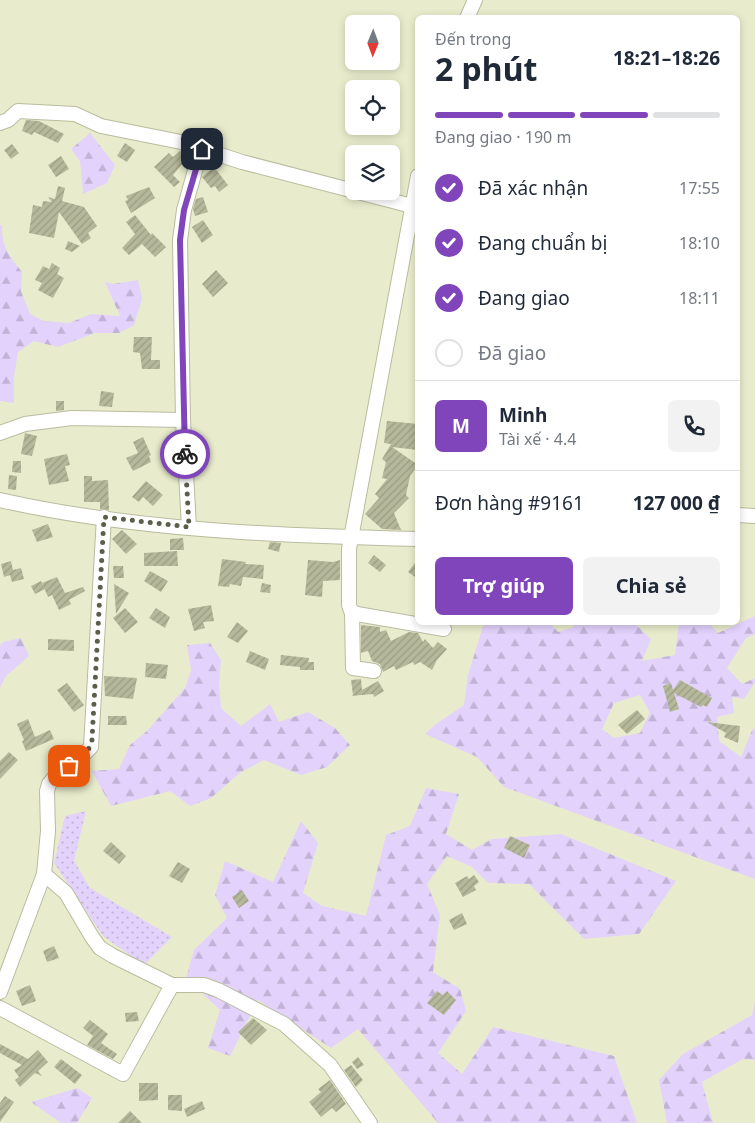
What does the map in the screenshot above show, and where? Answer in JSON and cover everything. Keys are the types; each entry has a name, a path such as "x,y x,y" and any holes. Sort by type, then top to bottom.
{"street":[{"path":"468,15 475,0"},
{"path":"0,123 8,120 18,111 71,114 109,128 181,142 242,162 412,206"},
{"path":"189,527 183,420 180,240 184,210 202,149"},
{"path":"374,671 357,670 353,667 352,613 349,602 351,537 415,191"},
{"path":"0,433 25,424 72,418 183,420"},
{"path":"0,500 38,508 189,527 415,539"},
{"path":"740,515 755,516"},
{"path":"0,992 44,874 48,832 47,791 49,784 60,771 87,753 92,740 104,517"},
{"path":"352,613 444,629"},
{"path":"44,874 66,893 100,948 112,956 172,985 204,985 249,1005 284,1024 330,1065 370,1123"},
{"path":"0,1008 123,1074 172,985"}],"green space":[{"path":"90,133 115,165 107,183 83,194 80,161 71,149"},
{"path":"0,225 2,226 3,240 7,251 22,272 21,291 30,314 44,321 69,323 91,314 120,316 105,282 113,284 138,280 142,299 134,325 119,333 95,333 58,347 34,341 18,352 14,377 14,403 0,401"},
{"path":"755,616 755,634 746,638 727,668 742,684 755,678 755,682 744,699 732,697 734,713 717,717 719,741 741,757 753,728 755,730 755,879 504,787 477,757 425,734 464,705 468,675 483,625 552,625 558,632 573,627 574,625 636,625 651,639 642,661 675,655 679,625 711,625 718,633 735,625 740,625 740,623","holes":["640,695 650,713 640,733 614,738 602,729 614,703"]},
{"path":"21,638 29,656 5,677 0,688 0,645 3,642"},
{"path":"210,643 221,660 219,685 221,708 241,726 270,704 279,722 308,712 335,728 350,745 327,767 301,775 264,760 241,772 211,798 190,806 170,791 111,806 92,771 119,769 130,745 147,731 185,688 191,670 187,645"},
{"path":"426,788 459,794 446,834 472,850 492,839 561,834 676,881 639,934 584,939 529,884 488,883 472,867 447,856 427,884 440,915 433,972 460,989 466,1011 438,1053 462,1074 493,1027 614,1056 637,1123 438,1123 358,1029 331,1048 258,1000 230,1056 208,1048 220,1010 186,978 194,950 227,918 215,895 225,861 273,882 301,821 318,843 303,893 322,906 366,916 386,835 410,826"},
{"path":"86,811 74,861 90,888 172,937 144,965 103,936 54,863 65,816"},
{"path":"755,1002 755,1060 743,1059 702,1082 713,1123 667,1123 659,1080 683,1054 752,1015"},
{"path":"77,1088 92,1098 77,1123 61,1123 31,1102"}],"building":[{"path":"26,120 39,121 64,134 58,143 34,132 32,135 22,131"},
{"path":"125,143 135,150 127,162 117,156"},
{"path":"12,144 19,153 11,159 4,150"},
{"path":"180,151 189,156 173,175 180,182 174,187 154,167 169,153 173,157"},
{"path":"61,156 69,169 56,177 48,165"},
{"path":"214,167 228,185 219,192 215,186 211,188 202,177"},
{"path":"58,186 65,188 62,201 84,207 97,226 88,233 91,238 82,244 59,212 54,238 29,233 33,205 42,207 43,201 52,202 48,197 55,199"},
{"path":"149,187 155,198 131,213 125,201 128,200 126,196"},
{"path":"203,197 208,212 195,216 193,209 196,199"},
{"path":"135,215 151,235 152,233 166,247 155,257 142,244 129,255 122,248 135,234 126,222"},
{"path":"203,220 213,235 202,243 192,227"},
{"path":"68,241 80,246 72,252 65,249"},
{"path":"52,263 60,268 57,274 64,278 53,298 38,290 42,283 35,280 43,266 49,269"},
{"path":"216,270 228,283 213,297 202,284"},
{"path":"134,337 152,337 151,360 160,360 160,369 142,369 140,353 133,352"},
{"path":"101,391 114,393 112,407 99,406"},
{"path":"56,401 64,401 64,410 56,411"},
{"path":"387,421 415,424 415,450 392,447 415,463 415,469 410,476 406,495 409,498 394,513 401,530 382,529 365,514 379,498 375,494 387,479 382,478 386,462 382,459 391,444 384,443"},
{"path":"25,433 37,436 32,456 21,454"},
{"path":"143,437 151,455 149,456 151,462 133,471 126,458 138,453 133,442"},
{"path":"67,454 70,465 65,466 69,481 49,485 44,459"},
{"path":"13,461 21,461 21,473 12,472"},
{"path":"9,475 17,476 16,490 8,489"},
{"path":"84,476 92,476 92,481 108,480 109,510 100,509 100,502 84,502"},
{"path":"146,481 163,495 153,506 143,497 139,502 132,497"},
{"path":"48,524 53,537 37,542 32,530"},
{"path":"122,530 137,544 126,554 112,539"},
{"path":"183,538 184,550 170,550 170,539"},
{"path":"270,542 281,543 279,552 268,549"},
{"path":"177,551 178,566 144,566 144,553"},
{"path":"374,555 386,565 380,572 368,563"},
{"path":"222,559 246,562 245,564 264,565 263,579 243,577 241,586 230,584 229,587 218,586"},
{"path":"308,560 333,562 340,560 340,580 323,581 322,597 305,595"},
{"path":"11,561 13,570 21,568 24,579 12,582 10,575 4,577 1,564"},
{"path":"415,563 415,577 408,572"},
{"path":"113,566 123,566 124,578 114,578"},
{"path":"150,571 168,581 161,592 144,581"},
{"path":"57,577 65,593 83,587 85,591 69,600 71,604 59,610 52,595 48,597 42,583"},
{"path":"41,581 45,589 35,594 31,586"},
{"path":"262,583 271,585 270,593 260,592"},
{"path":"114,584 129,593 116,614"},
{"path":"211,605 214,621 203,622 205,628 194,631 188,609"},
{"path":"125,608 138,622 125,633 113,618"},
{"path":"156,608 170,617 165,628 149,618"},
{"path":"237,622 248,631 238,643 227,637"},
{"path":"361,625 380,627 380,632 386,630 391,641 409,632 418,633 423,642 425,639 433,648 438,642 447,649 437,660 432,670 420,662 414,665 413,662 396,670 394,666 383,672 380,664 372,661 368,651 361,653"},
{"path":"48,639 74,640 74,651 48,650"},
{"path":"250,651 269,659 265,670 246,662"},
{"path":"281,655 309,658 308,662 314,662 314,670 300,670 300,667 280,665"},
{"path":"146,663 168,665 166,679 145,677"},
{"path":"104,676 137,678 133,699 105,696"},
{"path":"361,679 362,690 378,681 384,691 374,697 373,694 351,696 353,695 351,680"},
{"path":"680,680 712,698 707,707 703,705 701,707 674,693 679,709 670,712 663,686 671,683 673,690"},
{"path":"67,683 84,705 74,712 57,690"},
{"path":"637,710 645,719 627,734 618,725"},
{"path":"108,716 126,716 127,725 108,725"},
{"path":"28,719 35,737 50,730 54,739 26,751 22,741 24,740 17,724"},
{"path":"707,722 740,726 738,743 724,737 726,733"},
{"path":"9,752 18,760 0,779 0,761"},
{"path":"510,836 530,845 524,858 504,848"},
{"path":"111,842 126,856 119,864 103,851"},
{"path":"178,862 190,869 182,883 169,876"},
{"path":"474,875 479,882 474,886 476,890 463,897 455,883 467,876 469,879"},
{"path":"242,890 249,901 239,908 232,897"},
{"path":"462,913 467,924 454,930 449,920"},
{"path":"54,946 59,958 47,962 43,951"},
{"path":"30,985 36,1001 22,1006 16,991"},
{"path":"437,991 443,995 447,991 456,1000 444,1015 427,1003"},
{"path":"137,1012 139,1021 126,1022 125,1013"},
{"path":"253,1018 267,1030 251,1045 238,1032"},
{"path":"90,1020 108,1034 101,1043 117,1054 113,1059 87,1045 93,1036 83,1028"},
{"path":"0,1044 28,1059 38,1050 48,1062 38,1071 42,1076 35,1073 20,1087 15,1080 19,1077 14,1070 22,1065 0,1053"},
{"path":"358,1057 364,1065 357,1069 352,1062"},
{"path":"61,1059 82,1075 75,1084 54,1067"},
{"path":"351,1065 363,1080 356,1087 344,1070"},
{"path":"330,1080 346,1104 336,1112 332,1108 321,1117 309,1102 321,1092 318,1089"},
{"path":"139,1083 158,1083 158,1100 139,1101"},
{"path":"168,1095 182,1095 182,1111 168,1110"},
{"path":"5,1096 14,1102 0,1122 0,1103"},
{"path":"202,1101 205,1109 187,1117 184,1109"},
{"path":"130,1111 142,1123 118,1123"}],"way so far":[{"path":"69,766 87,753 91,747 92,740 104,517 189,527 185,454"}],"route":[{"path":"185,454 180,240 184,210 202,149"}]}
